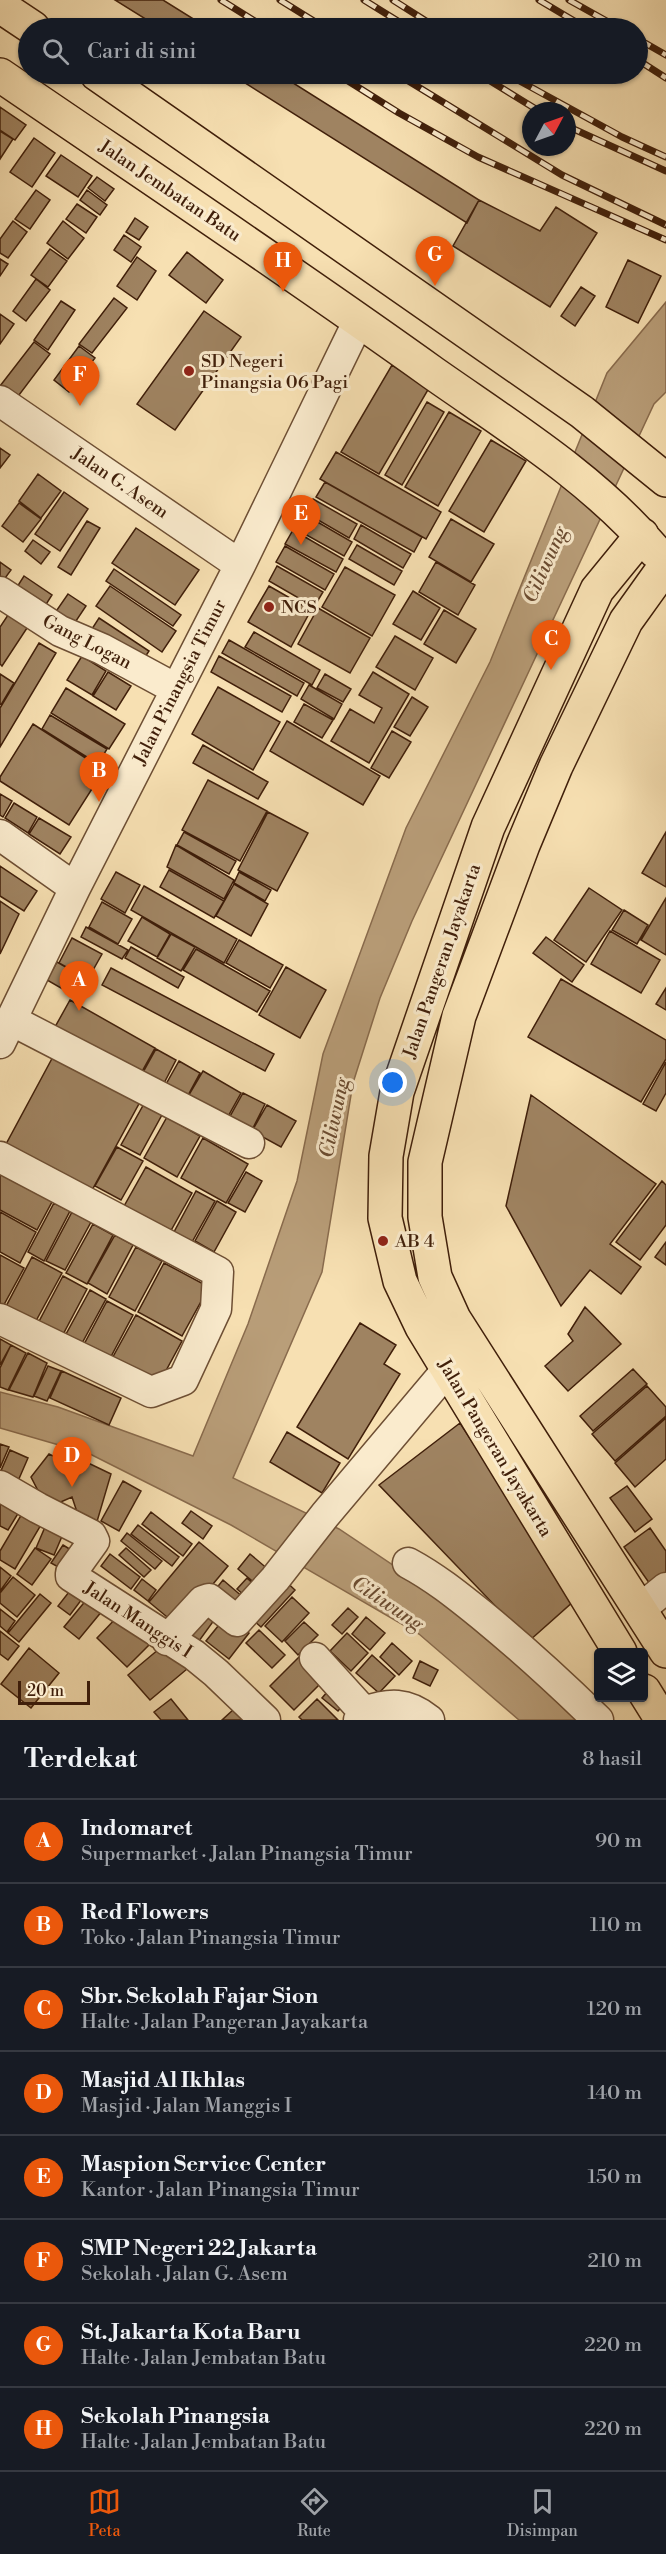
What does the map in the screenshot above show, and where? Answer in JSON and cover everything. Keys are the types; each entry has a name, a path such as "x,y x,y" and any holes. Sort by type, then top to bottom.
{"main road":[{"path":"0,6 18,18"},
{"name":"Jalan Jembatan Batu","path":"0,75 359,320 546,453 618,512 666,565"},
{"path":"111,84 582,412 661,476"},
{"name":"Jalan Pangeran Jayakarta","path":"617,1648 422,1327 400,1281 385,1218 386,1156 397,1092 488,827 597,590 642,536"},
{"name":"Jalan Pangeran Jayakarta","path":"666,565 626,621 556,766 523,845 459,1016 425,1162 424,1217 435,1277 454,1318 666,1651"},
{"path":"488,827 523,845"},
{"path":"648,1697 662,1720"}],"street":[{"name":"Jalan Pinangsia Timur","path":"5,1031 75,888 240,566 359,320"},
{"name":"Jalan G. Asem","path":"0,401 240,566"},
{"name":"Gang Logan","path":"0,592 60,631 102,649 176,689"},
{"path":"0,835 75,888"},
{"path":"5,1031 249,1143"},
{"path":"0,1157 218,1272 216,1309 183,1380 151,1392 0,1318"},
{"path":"167,1640 203,1601 209,1599 237,1621 275,1579 325,1515 448,1369"},
{"name":"Jalan Manggis I","path":"0,1486 92,1535 94,1541 71,1576 167,1640 194,1655 266,1720"},
{"path":"408,1563 436,1578 524,1650 598,1720"},
{"path":"639,1610 666,1588"},
{"path":"315,1658 362,1716 386,1704 399,1705 429,1720"}],"water":[{"name":"Ciliwung","path":"666,302 666,392 654,404 412,921 380,998 353,1083 322,1272 233,1478 339,1529 518,1649 591,1720 519,1720 419,1634 231,1525 90,1454 0,1428 0,1392 58,1407 193,1456 248,1324 297,1181 323,1054 406,828 490,662 607,373"}],"building":[{"path":"115,0 163,0 192,18 144,18"},
{"path":"247,84 295,84 479,200 467,223"},
{"path":"0,107 26,125 15,140 0,130"},
{"path":"0,131 13,139 0,159"},
{"path":"34,138 55,153 32,187 10,172"},
{"path":"61,155 92,176 78,197 46,176"},
{"path":"97,177 114,189 105,201 88,188"},
{"path":"36,190 50,200 30,229 15,219"},
{"path":"87,190 107,205 100,215 80,200"},
{"path":"479,200 540,231 556,207 597,233 550,307 453,246"},
{"path":"77,204 97,217 86,233 66,219"},
{"path":"135,218 148,227 139,240 126,232"},
{"path":"13,221 27,232 8,258 0,253 0,239"},
{"path":"63,221 84,238 68,259 47,243"},
{"path":"124,235 141,247 131,262 114,250"},
{"path":"50,249 67,261 48,287 31,275"},
{"path":"187,252 223,280 206,303 169,275"},
{"path":"137,257 156,271 137,300 117,286"},
{"path":"0,259 8,264 0,276"},
{"path":"628,260 661,276 638,323 606,307"},
{"path":"36,279 50,290 26,321 13,311"},
{"path":"581,287 595,296 575,326 561,316"},
{"path":"114,298 127,308 92,353 79,344"},
{"path":"61,301 75,310 48,350 34,340"},
{"name":"SD Negeri Pinangsia 06 Pagi","path":"204,311 241,337 175,430 137,404"},
{"path":"0,314 14,324 0,344"},
{"path":"34,342 50,354 16,399 0,386"},
{"path":"79,346 95,358 69,392 54,380"},
{"path":"392,365 429,388 379,474 341,452"},
{"path":"427,402 444,412 402,485 385,475"},
{"path":"449,412 481,431 438,506 405,487"},
{"path":"491,440 526,461 484,532 449,511"},
{"path":"0,448 10,455 0,468"},
{"path":"336,452 441,512 426,539 320,479"},
{"path":"38,474 61,491 41,518 19,501"},
{"path":"325,482 422,537 414,552 316,497"},
{"path":"64,492 88,509 60,551 35,534"},
{"path":"313,499 357,524 349,538 306,513"},
{"path":"19,503 41,519 23,542 2,526"},
{"path":"302,513 352,542 344,556 294,528"},
{"path":"451,519 494,544 471,582 429,557"},
{"path":"87,521 100,528 71,575 58,567"},
{"path":"361,525 411,554 403,568 354,539"},
{"path":"136,528 199,570 175,605 112,563"},
{"path":"293,530 343,559 336,572 285,544"},
{"path":"33,540 50,552 41,564 25,551"},
{"path":"357,545 402,571 394,585 349,559"},
{"path":"285,546 334,574 325,590 276,562"},
{"path":"0,562 11,570 0,585"},
{"path":"436,562 475,585 458,615 419,592"},
{"path":"277,566 323,592 314,607 269,581"},
{"path":"345,567 395,595 372,636 322,607"},
{"path":"114,569 181,615 173,626 106,581"},
{"path":"24,576 52,595 38,617 10,598"},
{"path":"110,586 176,631 162,652 96,606"},
{"path":"269,586 311,610 291,647 248,622"},
{"path":"413,591 440,608 421,640 393,624"},
{"path":"68,594 86,606 68,633 50,620"},
{"path":"318,608 370,638 350,673 298,644"},
{"path":"12,609 31,622 2,666 0,664 0,627"},
{"path":"444,610 476,629 456,663 424,644"},
{"path":"99,618 149,651 138,668 88,635"},
{"path":"254,632 320,670 312,685 245,647"},
{"path":"395,636 433,658 415,690 376,667"},
{"path":"229,640 304,683 297,696 222,653"},
{"path":"39,643 56,653 0,747 0,708"},
{"path":"82,656 106,671 92,695 67,680"},
{"path":"219,656 291,696 282,712 211,672"},
{"path":"108,672 131,686 116,710 93,696"},
{"path":"373,672 409,694 369,763 331,741 350,709 374,723 382,708 359,695"},
{"path":"0,674 14,683 1,705 0,704"},
{"path":"325,674 351,689 343,702 317,688"},
{"path":"309,685 342,704 334,719 301,699"},
{"path":"218,687 280,722 253,770 192,734"},
{"path":"66,688 125,724 109,749 51,713"},
{"path":"412,697 428,707 410,736 394,727"},
{"path":"304,704 333,720 322,738 294,722"},
{"path":"50,715 107,749 98,764 42,729"},
{"path":"287,721 380,776 363,805 270,751"},
{"path":"33,724 104,770 69,825 0,781 0,777"},
{"path":"392,731 411,742 389,778 371,768"},
{"path":"203,745 268,782 258,799 193,763"},
{"path":"208,780 267,811 240,861 182,830"},
{"path":"0,794 12,801 3,817 0,815"},
{"path":"14,803 37,817 28,833 5,818"},
{"path":"268,812 308,833 277,891 238,870"},
{"path":"39,818 71,837 60,854 29,834"},
{"path":"184,832 236,861 229,874 177,845"},
{"path":"666,832 666,887 642,873"},
{"path":"176,845 234,880 224,899 167,867"},
{"path":"0,866 37,891 24,911 0,896"},
{"path":"169,870 224,901 214,918 160,887"},
{"path":"116,872 140,885 125,913 101,899"},
{"path":"239,872 271,890 265,901 234,883"},
{"path":"234,884 268,904 251,936 216,916"},
{"path":"144,886 237,939 224,963 131,910"},
{"path":"589,888 622,910 586,962 554,940"},
{"path":"666,898 666,955 641,940"},
{"path":"0,901 19,914 0,954"},
{"path":"102,902 132,919 118,944 89,927"},
{"path":"624,910 648,925 637,944 612,930"},
{"path":"142,917 170,934 157,957 128,941"},
{"path":"86,927 128,950 122,959 81,937"},
{"path":"610,931 660,960 641,993 591,964"},
{"path":"171,934 195,947 181,971 157,958"},
{"path":"546,937 584,965 572,982 533,953"},
{"path":"72,938 102,954 88,979 59,963"},
{"path":"239,940 283,965 270,988 226,963"},
{"path":"131,947 184,977 178,988 125,958"},
{"path":"196,949 270,991 257,1012 183,970"},
{"path":"57,962 90,981 80,999 47,980"},
{"path":"286,967 326,990 300,1038 259,1015"},
{"path":"111,968 274,1054 265,1071 102,985"},
{"path":"561,979 666,1040 666,1059 641,1102 528,1037"},
{"path":"666,988 666,1010 656,1004"},
{"path":"70,1000 155,1048 140,1075 55,1027"},
{"path":"156,1049 176,1060 162,1087 141,1076"},
{"path":"55,1053 141,1100 91,1192 5,1146"},
{"path":"179,1061 200,1073 186,1099 165,1086"},
{"path":"666,1062 666,1093 656,1111 643,1104"},
{"path":"203,1071 241,1093 226,1120 187,1098"},
{"path":"243,1093 265,1104 251,1132 228,1120"},
{"path":"531,1095 656,1184 610,1244 641,1267 621,1294 590,1270 561,1306 506,1206"},
{"path":"145,1102 163,1113 140,1155 121,1145"},
{"path":"267,1105 296,1121 281,1147 252,1131"},
{"path":"167,1117 200,1136 177,1177 144,1158"},
{"path":"203,1138 248,1164 226,1203 181,1178"},
{"path":"117,1147 143,1161 121,1200 95,1186"},
{"path":"146,1167 192,1193 169,1234 123,1208"},
{"path":"246,1172 262,1181 245,1212 228,1203"},
{"path":"0,1173 53,1200 37,1230 0,1210"},
{"path":"662,1181 666,1185 666,1225 640,1260 616,1242"},
{"path":"196,1191 215,1201 192,1242 174,1232"},
{"path":"217,1201 236,1212 214,1252 195,1241"},
{"path":"54,1203 70,1211 44,1261 28,1252"},
{"path":"0,1212 36,1232 20,1263 0,1252"},
{"path":"72,1212 91,1222 65,1270 46,1261"},
{"path":"93,1224 113,1235 87,1284 66,1273"},
{"path":"115,1235 133,1245 107,1294 88,1283"},
{"path":"666,1242 666,1265 655,1257"},
{"path":"136,1247 162,1261 135,1311 109,1297"},
{"path":"0,1255 24,1268 0,1312"},
{"path":"32,1257 62,1273 31,1330 2,1314"},
{"path":"164,1263 209,1287 182,1336 138,1312"},
{"path":"63,1276 87,1289 59,1342 35,1329"},
{"path":"90,1290 106,1299 81,1345 65,1336"},
{"path":"107,1301 133,1315 107,1364 81,1350"},
{"path":"585,1307 621,1344 568,1391 545,1366 573,1341 568,1334"},
{"path":"136,1315 182,1341 156,1389 109,1364"},
{"path":"360,1323 396,1345 384,1364 400,1374 348,1459 297,1427"},
{"path":"0,1339 11,1345 0,1365"},
{"path":"11,1345 26,1353 8,1390 0,1387 0,1368"},
{"path":"28,1353 47,1363 33,1397 9,1390"},
{"path":"48,1366 61,1371 47,1401 34,1396"},
{"path":"633,1369 647,1384 593,1431 580,1416"},
{"path":"62,1371 121,1398 109,1425 50,1398"},
{"path":"647,1386 666,1407 666,1416 615,1461 592,1434"},
{"path":"666,1418 666,1459 635,1487 615,1463"},
{"path":"460,1423 575,1600 529,1641 379,1485"},
{"path":"287,1432 340,1463 322,1493 270,1462"},
{"path":"0,1444 9,1447 0,1468"},
{"path":"10,1450 28,1458 18,1481 0,1473"},
{"path":"49,1454 67,1463 78,1458 111,1474 96,1525 81,1524 72,1497 47,1508 31,1477"},
{"path":"123,1481 141,1491 119,1531 101,1521"},
{"path":"627,1486 652,1519 635,1532 610,1498"},
{"path":"0,1493 22,1507 8,1530 0,1526"},
{"path":"26,1507 45,1518 15,1569 0,1560 0,1551"},
{"path":"191,1511 212,1526 203,1539 182,1523"},
{"path":"151,1512 192,1544 183,1556 142,1524"},
{"path":"48,1520 66,1527 54,1555 36,1548"},
{"path":"138,1525 179,1557 172,1566 131,1534"},
{"path":"650,1528 666,1551 666,1577 652,1587 624,1547"},
{"path":"127,1533 162,1561 155,1569 121,1541"},
{"path":"199,1542 228,1566 178,1626 149,1602"},
{"path":"63,1545 81,1556 69,1573 51,1563"},
{"path":"35,1548 51,1559 32,1585 17,1574"},
{"path":"126,1548 151,1570 144,1577 119,1555"},
{"path":"110,1554 140,1577 131,1589 101,1566"},
{"path":"250,1554 276,1576 264,1591 238,1569"},
{"path":"0,1567 11,1576 0,1591"},
{"path":"280,1576 295,1590 261,1627 245,1613"},
{"path":"13,1577 35,1595 17,1617 0,1603 0,1593"},
{"path":"247,1578 262,1592 252,1602 237,1589"},
{"path":"142,1579 156,1590 148,1601 134,1590"},
{"path":"223,1580 251,1604 238,1618 211,1595"},
{"path":"76,1583 88,1591 70,1615 58,1606"},
{"path":"92,1593 107,1605 79,1639 64,1627"},
{"path":"40,1594 51,1603 19,1642 8,1633"},
{"path":"292,1597 309,1613 282,1642 265,1626"},
{"path":"206,1601 220,1612 199,1641 185,1630"},
{"path":"348,1608 358,1617 342,1634 332,1625"},
{"path":"0,1609 15,1621 7,1632 0,1626"},
{"path":"121,1613 152,1642 127,1667 97,1638"},
{"path":"227,1615 249,1633 229,1659 206,1641"},
{"path":"366,1617 385,1633 370,1650 352,1634"},
{"path":"304,1622 318,1635 298,1655 285,1641"},
{"path":"259,1630 285,1655 272,1668 246,1643"},
{"path":"0,1631 19,1646 8,1660 0,1654"},
{"path":"347,1633 368,1653 351,1671 330,1651"},
{"path":"392,1643 412,1661 399,1675 380,1657"},
{"path":"165,1644 187,1669 150,1700 128,1675"},
{"path":"29,1648 59,1673 31,1708 1,1684"},
{"path":"302,1654 326,1678 294,1710 270,1686"},
{"path":"372,1655 395,1676 379,1693 356,1673"},
{"path":"420,1661 438,1670 430,1686 413,1678"},
{"path":"334,1684 349,1698 338,1711 322,1698"},
{"path":"171,1699 188,1720 161,1720 154,1712"},
{"path":"317,1699 338,1720 302,1720 299,1717"},
{"path":"234,1709 244,1720 222,1720"}],"railway":[{"path":"221,0 250,18"},
{"path":"280,0 309,18"},
{"path":"364,0 393,18"},
{"path":"393,0 421,18"},
{"path":"539,0 569,18"},
{"path":"569,0 601,18"},
{"path":"648,45 666,55"},
{"path":"648,66 666,78"},
{"path":"353,84 399,113 478,157 666,240"},
{"path":"413,84 562,175 666,225"},
{"path":"495,84 524,102"},
{"path":"525,84 622,137 666,157"},
{"path":"576,130 666,171"}],"place":[{"name":"St. Jakarta Kota Baru","path":"435,286"},
{"name":"Sekolah Pinangsia","path":"283,292"},
{"name":"SD Negeri Pinangsia 06 Pagi","path":"189,371"},
{"name":"SMP Negeri 22 Jakarta","path":"80,406"},
{"name":"Maspion Service Center","path":"301,545"},
{"name":"NCS","path":"269,607"},
{"name":"Sbr. Sekolah Fajar Sion","path":"551,670"},
{"name":"Red Flowers","path":"99,802"},
{"name":"Indomaret","path":"79,1011"},
{"name":"AB 4","path":"383,1241"},
{"name":"Masjid Al Ikhlas","path":"72,1487"}]}
